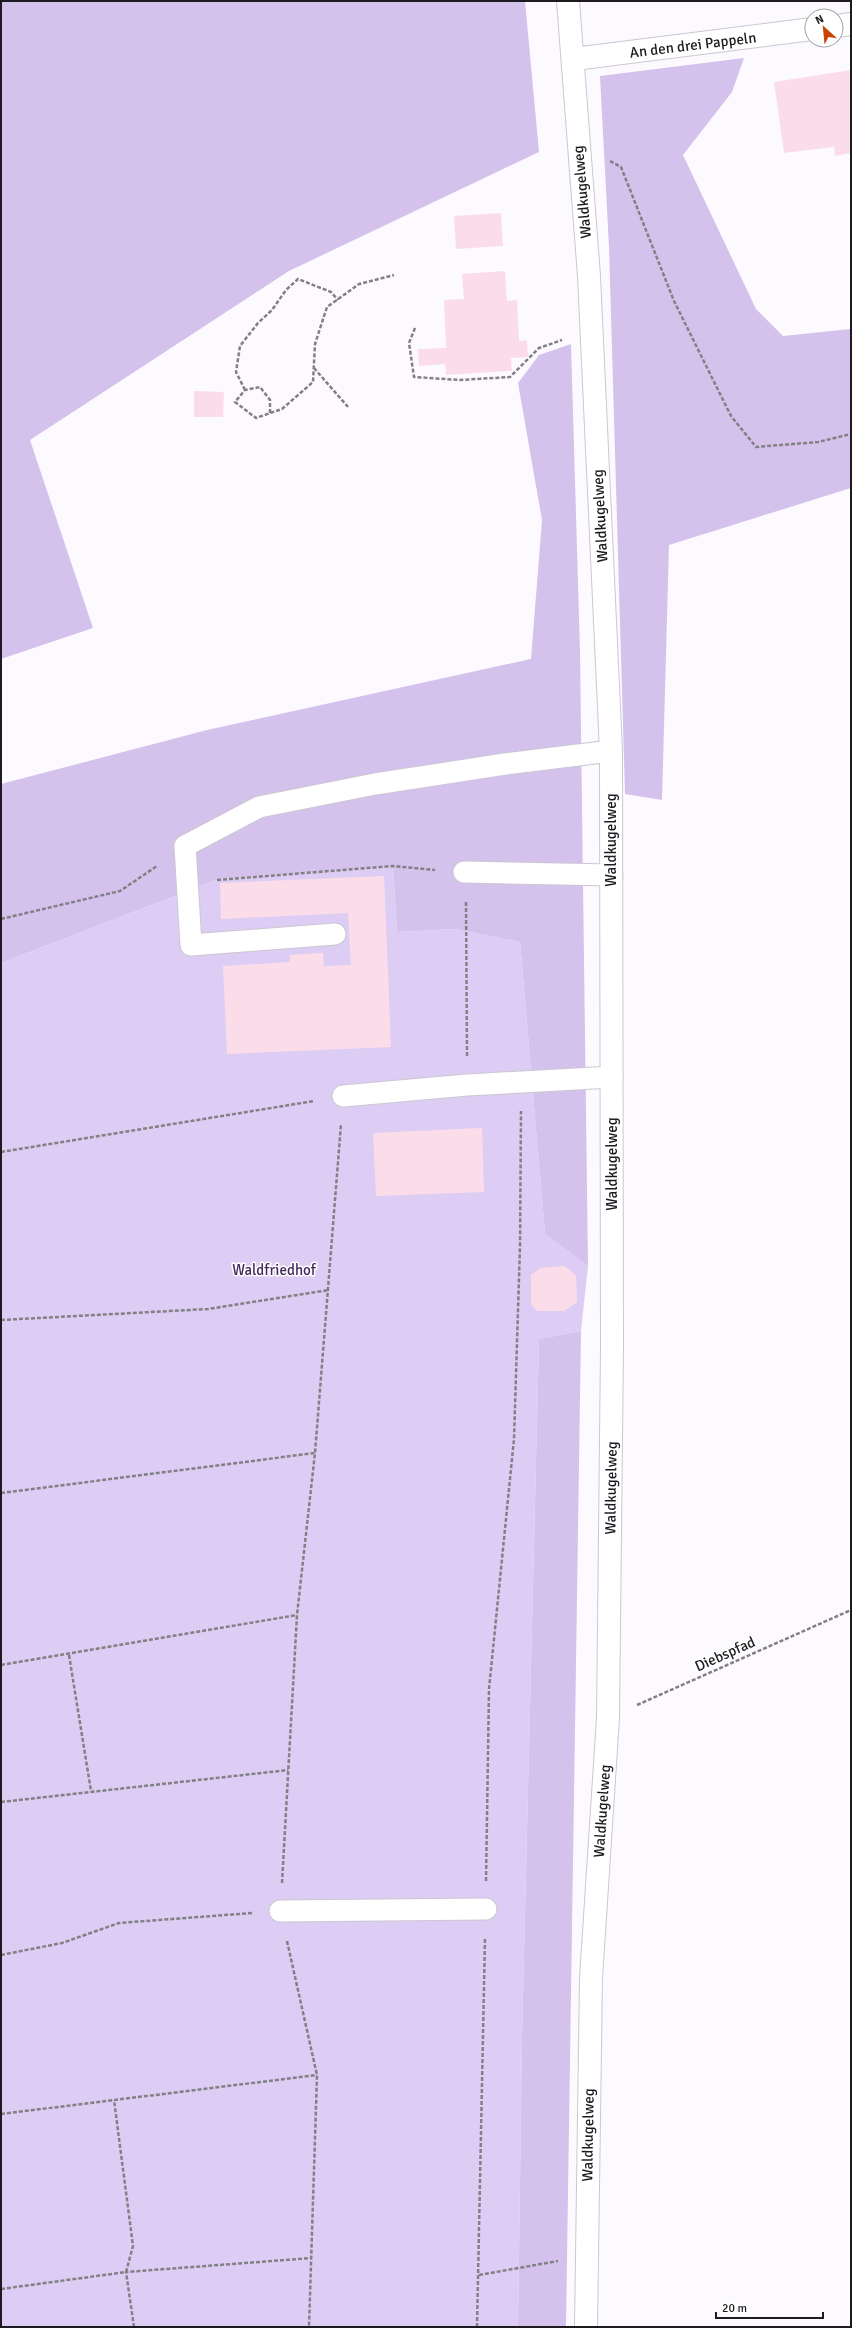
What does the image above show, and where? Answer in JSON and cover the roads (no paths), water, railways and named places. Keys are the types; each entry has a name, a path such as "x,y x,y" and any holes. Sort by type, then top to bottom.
{"street":[{"name":"Waldkugelweg","path":"568,1 574,59 578,144 592,334 611,751 612,875 612,1348 608,1718 591,1978 586,2327"},
{"name":"An den drei Pappeln","path":"574,59 804,30"}],"lane":[{"path":"335,934 191,945 185,846 259,807 375,784 505,764 611,751"},
{"path":"464,872 612,875"},
{"path":"343,1096 467,1085 521,1084 612,1077"},
{"path":"280,1911 486,1909"}],"park label":[{"name":"Waldfriedhof","path":"274,1270"}]}
